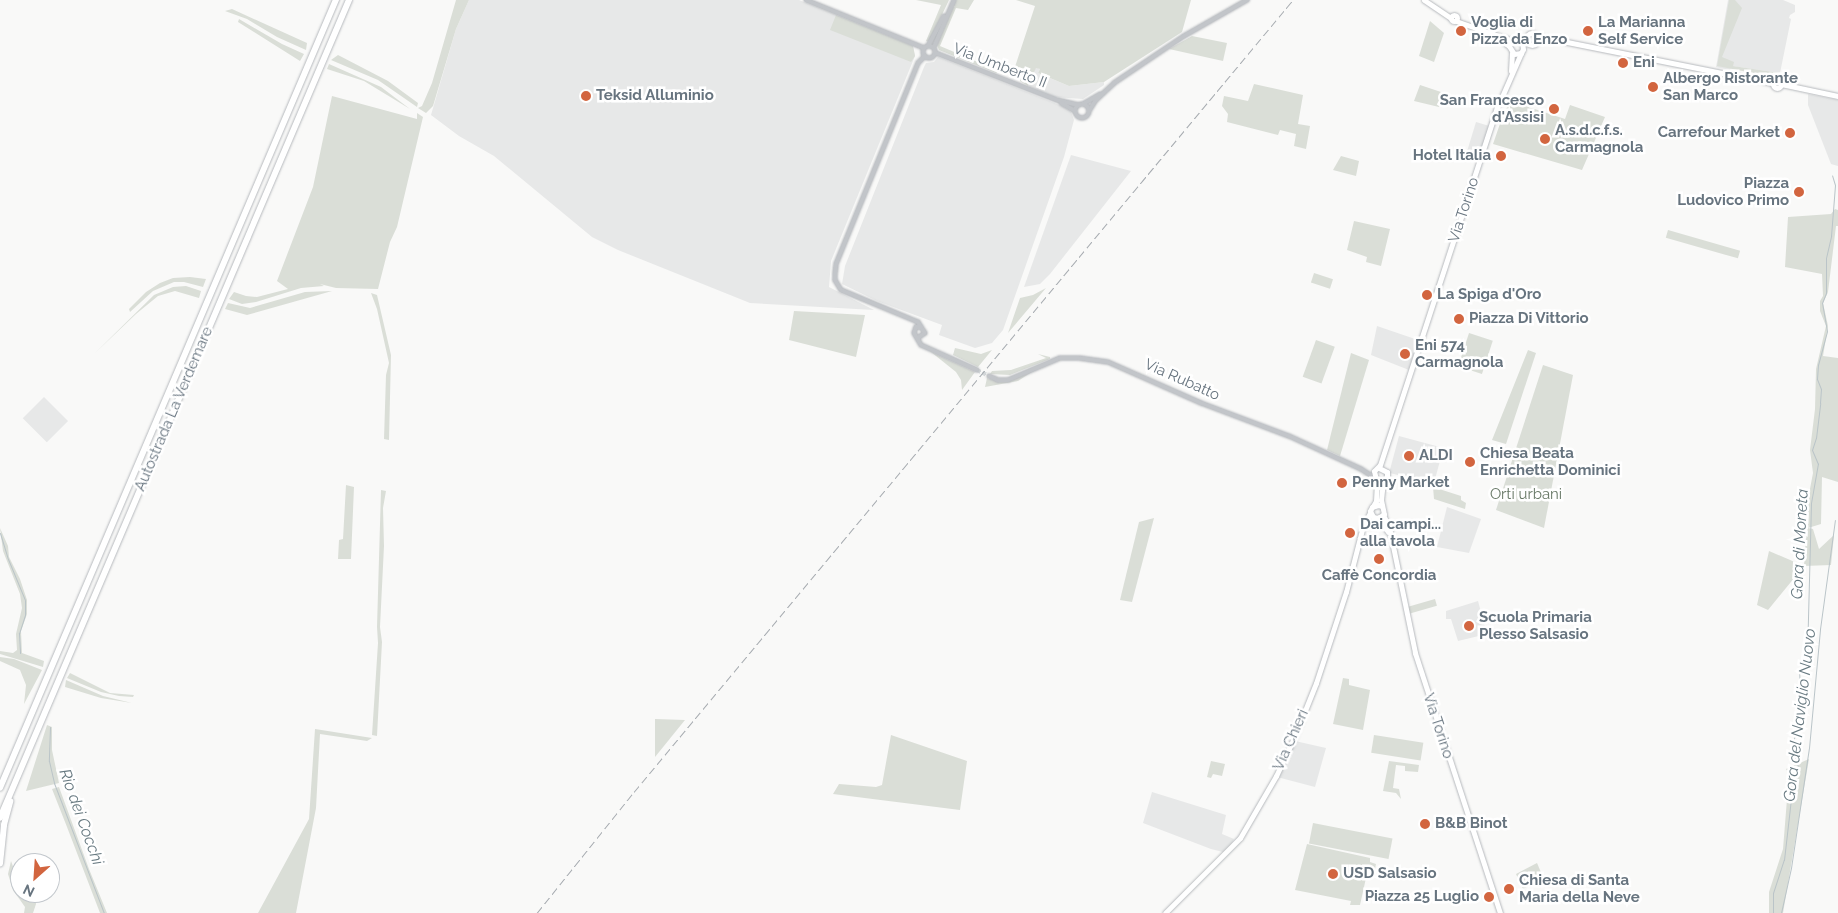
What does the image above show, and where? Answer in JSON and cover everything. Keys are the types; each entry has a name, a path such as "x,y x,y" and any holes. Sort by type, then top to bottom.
{"highway":[{"name":"Autostrada La Verdemare","path":"0,788 336,0"},
{"name":"Autostrada La Verdemare","path":"0,818 349,0"},
{"path":"0,864 6,817 21,777 24,760"}],"main road":[{"path":"1424,0 1439,11 1469,25 1513,40 1520,41 1531,33 1556,41 1773,83 1778,81 1781,84 1838,96"},
{"path":"1493,34 1509,46 1512,53 1522,51 1538,43 1556,41"},
{"path":"1537,36 1538,43"},
{"path":"1526,37 1526,41 1530,46"},
{"path":"1509,46 1513,40"},
{"path":"1520,41 1522,51"},
{"name":"Via Torino","path":"1380,469 1386,458 1420,344 1497,108 1522,51"},
{"name":"Via Torino","path":"1510,76 1512,53"},
{"path":"1377,516 1382,506 1378,479 1380,469 1388,476 1378,479"},
{"name":"Via Chieri","path":"1165,913 1238,840 1276,776 1294,738 1316,683 1345,594 1362,536 1363,526 1377,516 1374,506 1378,479"},
{"path":"1374,506 1382,506"},
{"name":"Via Torino","path":"1377,516 1390,535 1415,653 1500,913"}],"street":[{"path":"806,0 926,47 934,47"},
{"path":"919,337 924,333 918,322 841,290 835,280 836,264 918,63 925,56 926,47 953,0"},
{"path":"925,56 930,58 936,53 934,47 953,0"},
{"path":"1104,92 1078,105 1075,112 1077,116 1082,118 1088,116 1089,110 1114,82 1184,36 1247,0"},
{"name":"Via Umberto II","path":"936,53 1057,100 1078,105"},
{"name":"Via Umberto II","path":"1057,100 1075,112"},
{"path":"1083,104 1089,110"},
{"path":"921,327 915,330 921,345 977,370"},
{"name":"Via Rubatto","path":"989,376 998,380 1008,380 1046,363 1065,357 1108,362 1202,403 1289,436 1361,469"},
{"path":"1361,469 1380,469"},
{"path":"1361,469 1378,479"}],"shaded area":[{"path":"469,0 799,0 913,46 915,56 831,261 829,287 874,310 750,303 618,250 592,237 494,156 459,136 431,115 456,29"},
{"path":"1728,0 1783,0 1795,5 1795,12 1789,18 1791,19 1780,73 1732,66 1730,70 1716,67"},
{"path":"938,57 1062,106 1071,112 1074,120 1064,157 1003,330 992,343 975,348 939,335 942,325 877,301 842,284 845,266 924,67 926,63 934,62"},
{"path":"1036,67 1040,69 1038,73 1069,86 1104,82 1104,85 1083,99 1054,97 1028,86"},
{"path":"1808,94 1838,100 1838,166 1831,164 1808,105"},
{"path":"1476,122 1489,126 1480,156 1467,152"},
{"path":"1071,155 1131,171 1050,274 1040,284 1024,287"},
{"path":"1377,326 1418,340 1409,370 1371,355"},
{"path":"44,397 68,421 47,442 23,418"},
{"path":"1399,436 1443,448 1434,485 1389,473"},
{"path":"1447,507 1481,519 1469,553 1437,547"},
{"name":"Scuola Primaria Plesso Salsasio","path":"1478,601 1487,634 1458,641 1451,619 1446,619 1446,611"},
{"path":"1295,741 1326,748 1315,787 1277,777"},
{"path":"1152,792 1226,815 1222,834 1234,839 1229,848 1223,852 1211,849 1143,823"}],"green space":[{"path":"456,0 469,0 456,29 433,106 426,113 418,108 422,106 432,83"},
{"path":"916,0 949,0 929,42 926,41 941,5"},
{"path":"956,0 974,0 968,10 956,8 940,46 999,71 996,73 939,50 937,45 953,7 955,7 953,6"},
{"path":"1016,0 1191,0 1182,32 1104,82 1069,86 1038,73 1040,69 1036,68 1028,86 1012,76 1035,6"},
{"path":"1729,0 1735,0 1742,8 1722,57 1734,62 1733,66 1780,73 1773,77 1717,66"},
{"path":"232,9 307,43 306,50 277,37 247,19 225,11"},
{"path":"836,15 913,46 915,56 911,62 830,30"},
{"path":"239,19 282,44 304,54 300,61 238,22"},
{"path":"1430,21 1444,33 1434,62 1419,56"},
{"path":"1192,36 1227,43 1223,61 1169,49"},
{"path":"338,55 388,81 418,103 417,107 378,80 331,60"},
{"path":"329,64 381,87 410,109 364,81 327,69"},
{"path":"1254,84 1303,95 1298,124 1310,126 1306,149 1294,146 1296,134 1280,130 1278,135 1227,122 1228,114 1222,106 1224,96 1248,101"},
{"path":"1420,85 1444,93 1439,107 1414,101"},
{"path":"332,96 417,119 417,113 423,117 397,227 390,242 378,289 336,288 320,284 324,286 301,288 256,302 242,304 229,299 234,292 257,297 288,289 277,281 313,187"},
{"name":"A.s.d.c.f.s. Carmagnola","path":"1510,101 1565,119 1570,105 1605,117 1582,170 1493,144"},
{"path":"1341,156 1359,161 1356,176 1333,170"},
{"path":"1835,209 1838,210 1838,226 1836,226 1828,292 1823,303 1828,326 1823,356 1838,358 1838,482 1822,477 1821,524 1808,528 1813,529 1819,549 1834,535 1831,565 1804,566 1809,494 1813,473 1810,450 1815,409 1816,369 1826,326 1820,311 1820,301 1823,296 1822,274 1785,267 1788,217 1831,214"},
{"path":"1354,221 1390,229 1381,266 1366,262 1367,257 1347,250"},
{"path":"1668,230 1740,251 1738,258 1666,238"},
{"path":"1314,273 1333,279 1330,289 1311,283"},
{"path":"190,277 206,279 203,287 184,282 174,282 153,291 130,312 129,309 146,292 160,283 173,278"},
{"path":"186,286 201,291 199,298 175,291 158,296 94,354 154,295 173,287"},
{"path":"1046,288 1008,333 1020,298 1033,295"},
{"path":"332,291 247,315 225,309 228,303 250,308 305,292"},
{"path":"371,293 377,295 391,355 389,440 384,439 386,375 389,363 377,309"},
{"path":"794,311 865,315 856,357 789,340"},
{"path":"1469,333 1493,341 1482,374 1458,366"},
{"path":"1316,340 1335,347 1321,383 1303,377"},
{"path":"955,348 981,354 992,350 978,367 953,355"},
{"path":"1528,350 1536,353 1506,444 1492,440"},
{"path":"931,352 975,372 962,390 961,380 956,372"},
{"path":"1351,353 1369,360 1340,456 1327,450"},
{"path":"1038,354 1050,357 1050,359 1010,375 990,374 992,371 1011,370 1046,358"},
{"name":"Orti urbani","path":"1543,365 1573,375 1544,528 1496,510"},
{"path":"1038,368 1018,381 985,387 987,378 1001,382"},
{"path":"346,485 354,487 351,559 338,559 339,540 343,539"},
{"path":"1433,487 1461,496 1461,500 1466,503 1465,509 1434,499"},
{"path":"381,490 386,491 383,508 384,546 380,627 382,642 377,736 372,735 378,643"},
{"path":"1154,518 1132,602 1120,600 1139,522"},
{"path":"0,528 8,546 9,557 20,579 27,600 27,614 21,631 22,653 44,661 43,667 0,654 0,651 13,653 17,650 16,634 22,608 20,594 3,551"},
{"path":"1769,551 1804,566 1768,610 1757,605"},
{"path":"1435,599 1437,606 1410,613 1408,607"},
{"path":"0,657 14,659 42,670 24,704 26,685 20,670 0,661"},
{"path":"70,673 110,693 134,695 133,697 119,696 101,692 67,678"},
{"path":"1343,678 1349,679 1349,685 1370,690 1363,730 1333,724"},
{"path":"66,680 103,696 132,703 101,698 65,687"},
{"path":"655,719 685,720 655,757"},
{"path":"47,725 52,727 52,750 59,783 26,791"},
{"path":"315,729 372,738 367,741 320,734 316,808 296,913 258,913 309,819"},
{"path":"891,735 967,761 960,810 833,794 839,784 876,787 882,785"},
{"path":"1374,735 1423,743 1421,761 1371,753"},
{"path":"1809,759 1783,913 1769,913 1769,892 1783,849 1789,774 1786,769"},
{"path":"1211,761 1225,764 1222,776 1213,774 1211,778 1207,777"},
{"path":"1389,761 1419,765 1418,772 1405,771 1405,766 1396,765 1393,788 1399,789 1401,799 1396,793 1383,791"},
{"path":"59,787 107,913 100,913 52,789"},
{"path":"1313,823 1393,838 1389,859 1309,844"},
{"name":"USD Salsasio","path":"1307,844 1370,858 1370,862 1376,864 1373,879 1366,878 1360,905 1350,905 1351,901 1295,890"},
{"path":"1537,863 1543,877 1523,889 1516,874"},
{"path":"22,903 36,903 33,913 24,913 25,907"}],"waterway":[{"name":"Gora di Moneta","path":"1773,913 1773,893 1784,860 1792,790 1798,767 1792,750 1792,743 1798,729 1796,704 1800,695 1799,672 1806,662 1807,656 1811,503 1818,464 1812,450 1816,438 1821,389 1817,379 1818,365 1827,331 1822,303 1826,293 1826,258 1831,236 1835,185 1832,175"},
{"name":"Gora del Naviglio Nuovo","path":"1781,913 1791,868 1809,748 1820,629 1835,520"},
{"name":"Rio dei Cocchi","path":"0,533 8,559 25,600 25,615 19,633 20,653"},
{"name":"Rio dei Cocchi","path":"50,727 49,761 54,783 104,913"}],"tunnel":[{"path":"977,370 989,376"}],"railway":[{"path":"537,913 634,792 1293,0"}],"place":[{"name":"Voglia di Pizza da Enzo","path":"1461,31"},
{"name":"La Marianna Self Service","path":"1588,31"},
{"name":"Eni","path":"1623,63"},
{"name":"Albergo Ristorante San Marco","path":"1653,87"},
{"name":"Teksid Alluminio","path":"586,96"},
{"name":"San Francesco d'Assisi","path":"1554,109"},
{"name":"Carrefour Market","path":"1790,133"},
{"name":"A.s.d.c.f.s. Carmagnola","path":"1545,139"},
{"name":"Hotel Italia","path":"1501,156"},
{"name":"Piazza Ludovico Primo","path":"1799,192"},
{"name":"La Spiga d'Oro","path":"1427,295"},
{"name":"Piazza Di Vittorio","path":"1459,319"},
{"name":"Eni 574 Carmagnola","path":"1405,354"},
{"name":"ALDI","path":"1409,456"},
{"name":"Chiesa Beata Enrichetta Dominici","path":"1470,462"},
{"name":"Penny Market","path":"1342,483"},
{"name":"Dai campi... alla tavola","path":"1350,533"},
{"name":"Caffè Concordia","path":"1379,559"},
{"name":"Scuola Primaria Plesso Salsasio","path":"1469,626"},
{"name":"B&B Binot","path":"1425,824"},
{"name":"USD Salsasio","path":"1333,874"},
{"name":"Chiesa di Santa Maria della Neve","path":"1509,889"},
{"name":"Piazza 25 Luglio","path":"1489,897"}]}
